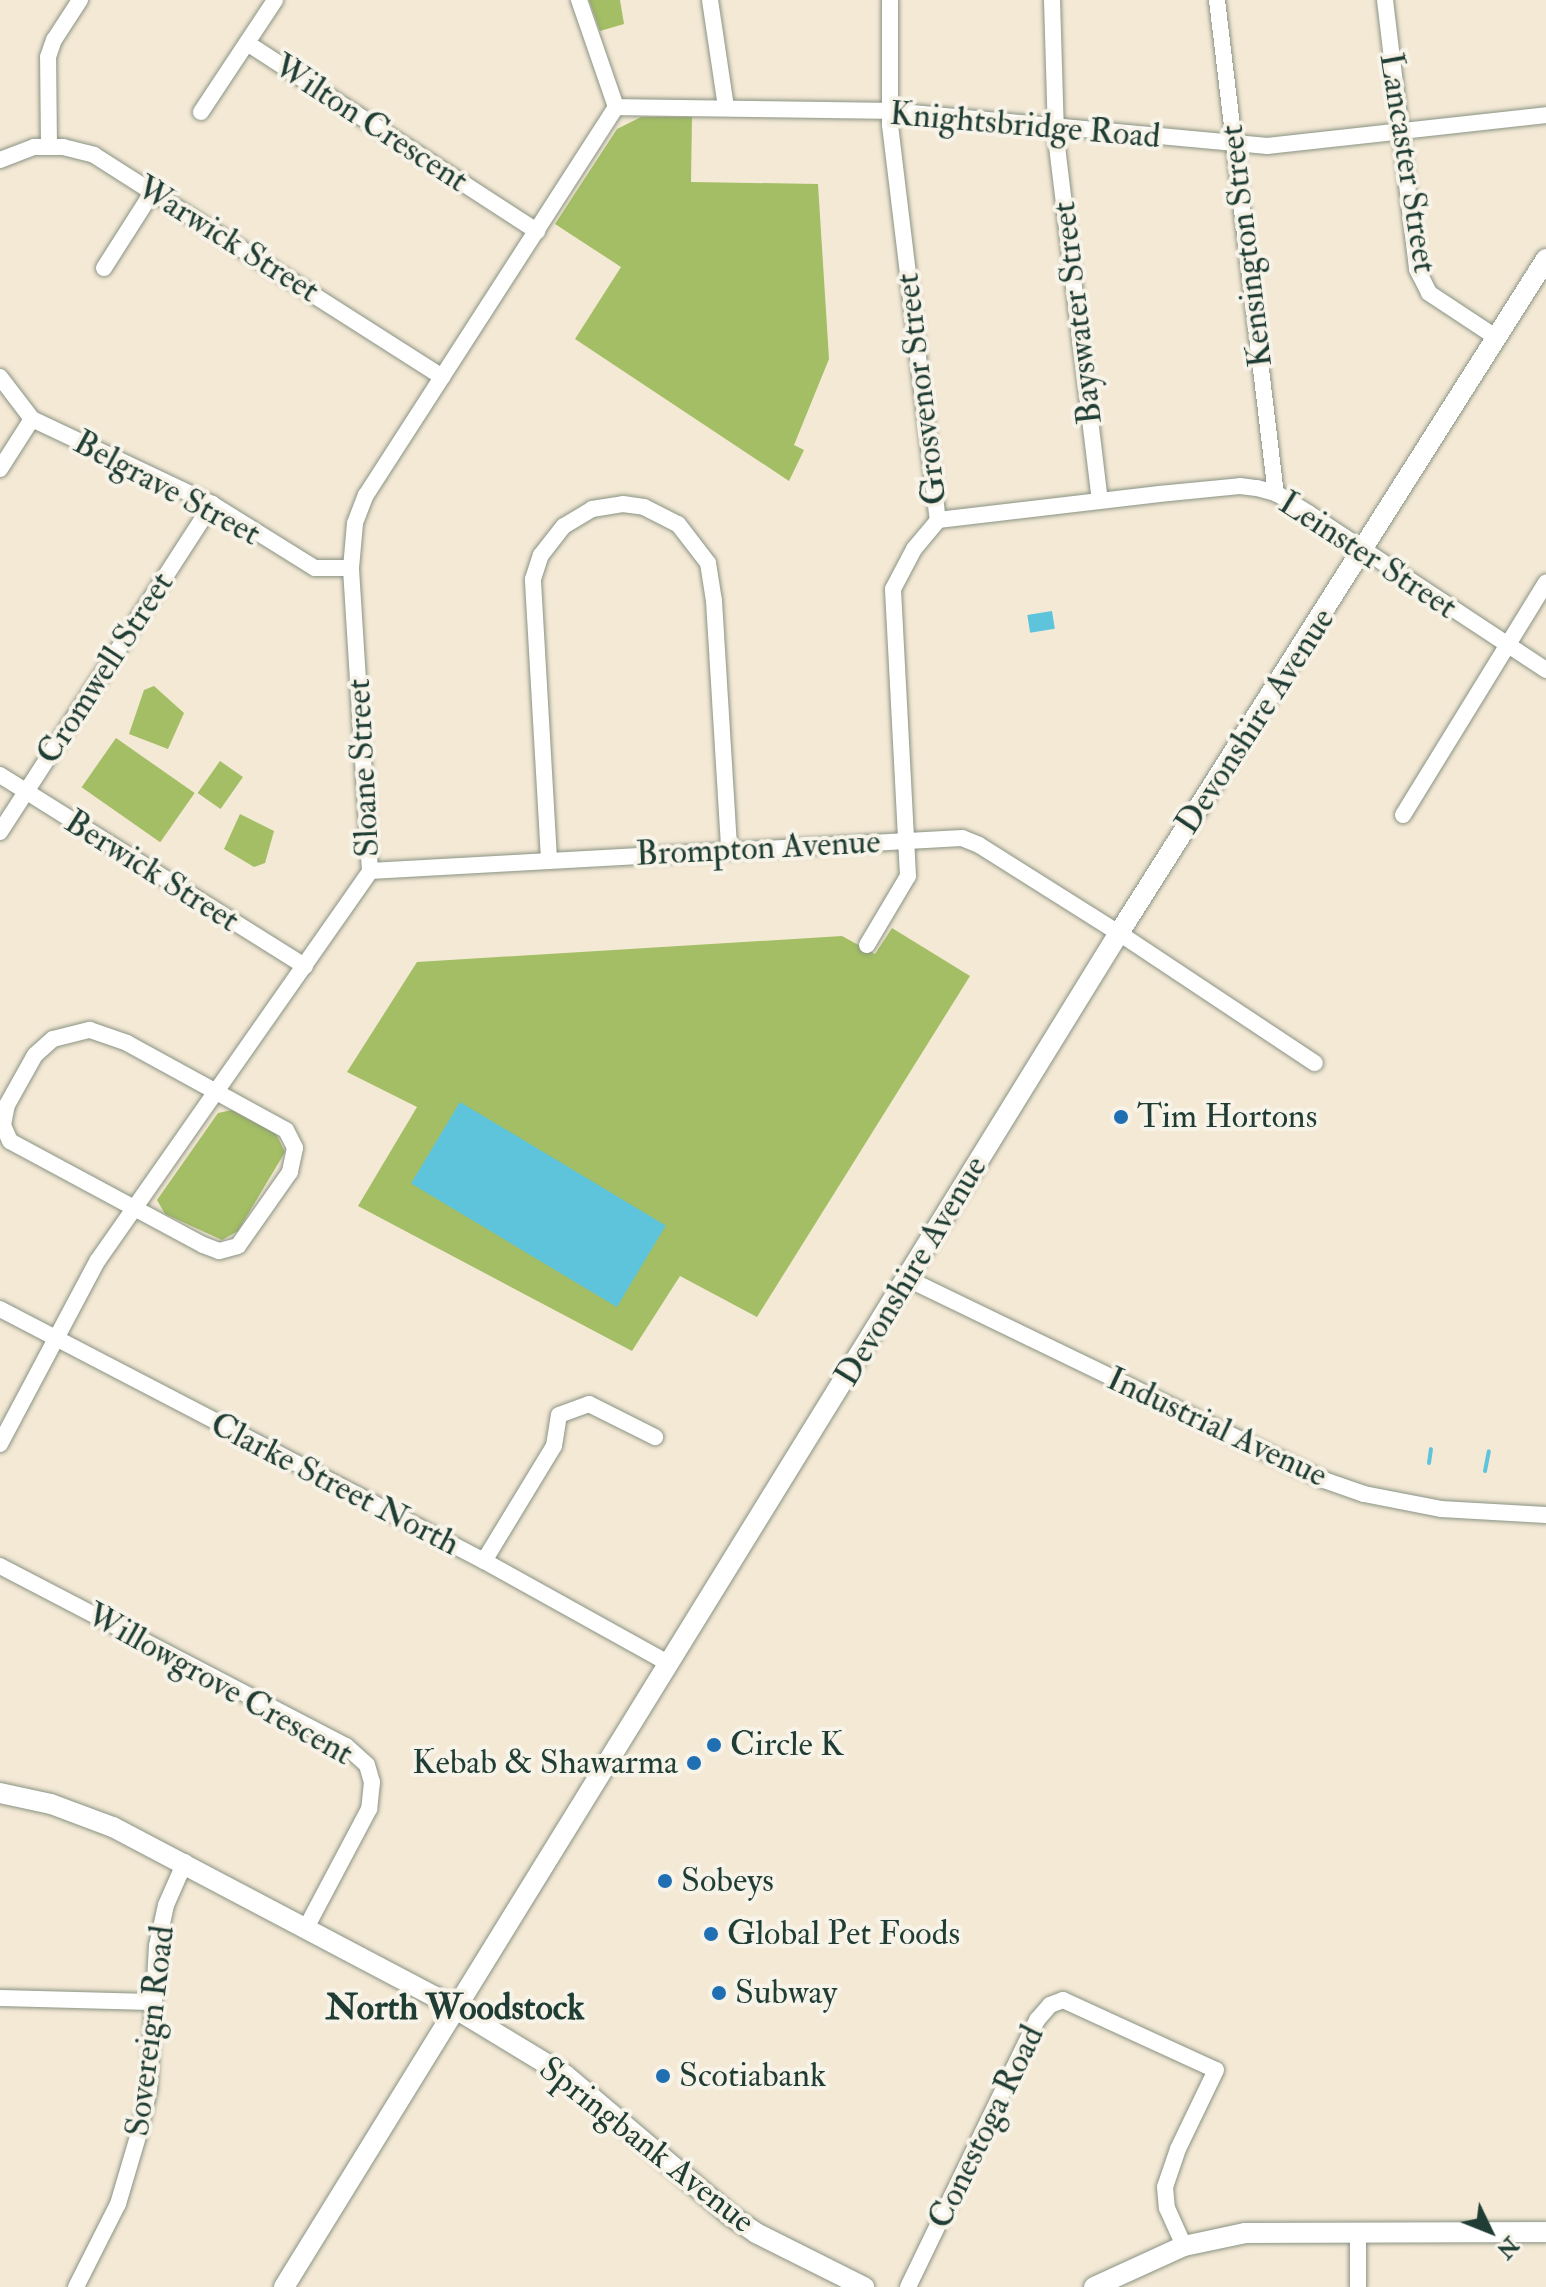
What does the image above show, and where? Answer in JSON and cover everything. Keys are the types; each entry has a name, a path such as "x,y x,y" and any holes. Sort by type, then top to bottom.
{"main road":[{"name":"Devonshire Avenue","path":"284,2287 1119,933 1546,259"},
{"name":"Springbank Avenue","path":"0,1793 86,1816 185,1862 455,2008 565,2075 731,2216 756,2233 864,2287"},
{"path":"1094,2287 1184,2246 1245,2233 1546,2232"}],"street":[{"path":"49,147 48,57 54,40 80,0"},
{"name":"Wilton Crescent","path":"275,0 247,43 537,231"},
{"path":"579,0 616,107"},
{"path":"710,0 726,107"},
{"name":"Grosvenor Street","path":"867,945 908,876 891,606 899,574 924,535 938,520 890,111 890,0"},
{"path":"1052,0 1055,126"},
{"name":"Kensington Street","path":"1217,0 1276,493"},
{"name":"Lancaster Street","path":"1385,0 1417,269 1422,283 1440,302 1497,338"},
{"path":"201,112 247,43"},
{"name":"Knightsbridge Road","path":"616,107 890,111 1234,144 1293,145 1546,115"},
{"name":"Sloane Street","path":"0,1444 98,1260 370,871 351,568 353,531 362,504 616,107"},
{"name":"Bayswater Street","path":"1055,126 1100,500"},
{"name":"Warwick Street","path":"0,160 22,150 49,147 94,155 442,377"},
{"path":"104,268 153,191"},
{"name":"Belgrave Street","path":"0,377 32,419 212,504 315,568 351,568"},
{"path":"0,469 32,419"},
{"name":"Leinster Street","path":"938,520 1240,486 1276,493 1546,670"},
{"name":"Cromwell Street","path":"0,832 212,504"},
{"path":"549,859 533,579 541,555 564,526 592,509 623,504 645,507 678,524 708,563 714,601 729,849"},
{"path":"1403,815 1546,583"},
{"name":"Berwick Street","path":"0,775 305,966"},
{"name":"Brompton Avenue","path":"370,871 950,837 979,845 1315,1063"},
{"path":"90,1030 127,1043 218,1091 282,1126 295,1148 290,1172 244,1240 228,1250 210,1249 10,1141 3,1125 7,1105 35,1055 53,1039 90,1030"},
{"name":"Industrial Avenue","path":"906,1278 1324,1480 1379,1497 1429,1507 1546,1515"},
{"name":"Clarke Street North","path":"0,1309 484,1561 668,1663"},
{"path":"484,1561 554,1446 559,1415 589,1404 655,1437"},
{"name":"Willowgrove Crescent","path":"0,1566 346,1746 367,1765 372,1790 369,1809 307,1926"},
{"name":"Sovereign Road","path":"76,2287 113,2217 135,2151 149,2089 152,2002 161,1925 185,1862"},
{"path":"0,1998 152,2002"},
{"name":"Conestoga Road","path":"908,2287 1037,2020 1050,2005 1069,2001 1216,2070 1178,2149 1165,2187 1167,2208 1184,2246"},
{"path":"1358,2232 1358,2287"}],"green space":[{"path":"589,0 620,0 624,24 600,31"},
{"path":"641,117 692,117 691,182 818,184 829,359 794,445 804,450 789,481 575,339 621,267 555,224 617,129"},
{"path":"154,686 184,713 168,749 129,734 144,690"},
{"path":"116,738 195,793 160,842 82,787"},
{"path":"220,761 243,777 221,809 198,793"},
{"path":"240,814 274,831 265,863 254,867 224,849"},
{"path":"892,928 970,976 757,1317 680,1276 632,1351 358,1206 417,1107 347,1072 417,962 842,936 875,954"},
{"path":"232,1110 276,1134 285,1152 238,1231 222,1240 165,1214 157,1200 218,1113"}],"water":[{"path":"1052,611 1055,629 1030,633 1027,615"},
{"path":"460,1102 666,1226 617,1307 411,1183"}],"waterway":[{"path":"1429,1463 1431,1449"},
{"path":"1485,1471 1489,1451"}],"place":[{"name":"Tim Hortons","path":"1121,1117"},
{"name":"Circle K","path":"714,1745"},
{"name":"Kebab & Shawarma","path":"694,1763"},
{"name":"Sobeys","path":"665,1881"},
{"name":"Global Pet Foods","path":"711,1934"},
{"name":"Subway","path":"719,1993"},
{"name":"Scotiabank","path":"663,2076"}],"district":[{"name":"North Woodstock","path":"455,2008"}]}
